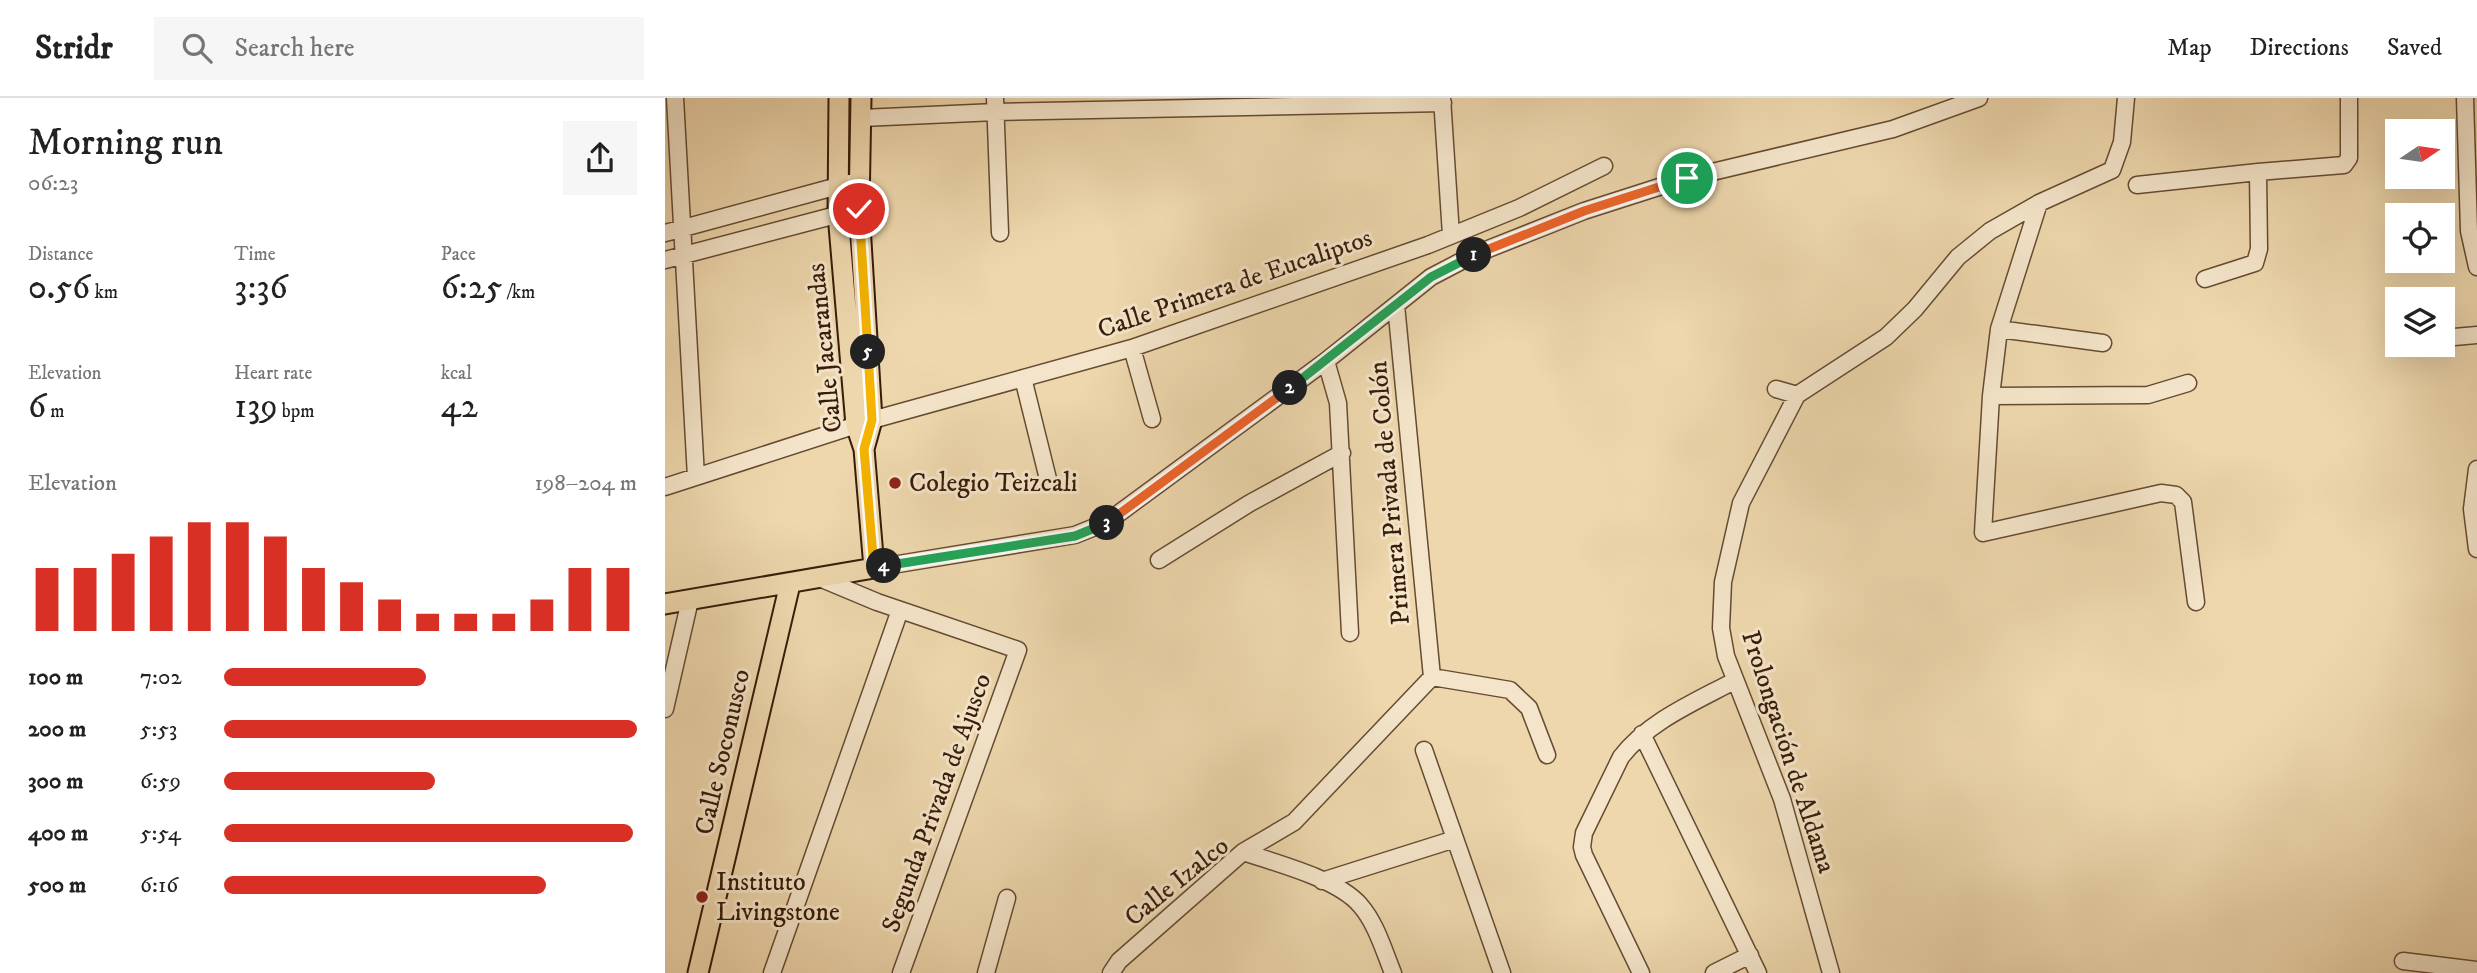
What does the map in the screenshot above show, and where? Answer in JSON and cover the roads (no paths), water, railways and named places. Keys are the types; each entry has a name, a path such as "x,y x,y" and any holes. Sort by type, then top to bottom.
{"main road":[{"name":"Calle Jacarandas","path":"839,98 838,214 864,423"},
{"name":"Calle Jacarandas","path":"861,98 858,181 864,449 874,568"},
{"path":"665,604 874,568"},
{"name":"Calle Soconusco","path":"698,973 790,584"}],"street":[{"path":"675,98 681,255 696,477"},
{"path":"874,568 1075,536 1107,523 1326,361 1431,277 1473,256 1584,211 1687,178 1893,129 1978,98"},
{"name":"Prolongación de Aldama","path":"1831,973 1782,799 1734,681 1721,628 1721,594 1728,554 1749,483 1797,395 1873,348 1915,309 1973,244 2039,202 2112,170 2122,142 2126,98"},
{"path":"2137,185 2344,165 2349,158 2349,98"},
{"path":"2465,98 2467,199 2477,263"},
{"path":"862,118 995,105 1442,100 1451,235"},
{"path":"995,105 1000,233"},
{"name":"Calle Primera de Eucaliptos","path":"665,487 864,423 1132,348 1451,235 1520,208 1604,166"},
{"path":"2206,279 2255,263 2259,249 2258,172"},
{"path":"665,233 858,181"},
{"path":"2039,202 1999,329 1991,396 1983,533 2161,493 2176,495 2183,502 2196,601"},
{"path":"665,260 859,209"},
{"name":"Primera Privada de Colón","path":"1396,305 1432,677"},
{"path":"1999,329 2103,343"},
{"path":"2455,337 2477,335"},
{"path":"1132,348 1152,419"},
{"name":"Primera Privada de Colón","path":"1326,361 1338,403 1350,633"},
{"path":"1023,378 1049,483"},
{"path":"1991,396 2148,395 2188,383"},
{"path":"1776,389 1797,395"},
{"path":"1159,560 1250,503 1342,453"},
{"path":"2477,469 2472,509 2477,549"},
{"path":"772,973 900,610 822,579"},
{"path":"665,709 690,600"},
{"name":"Segunda Privada de Ajusco","path":"900,610 1018,650 901,973"},
{"path":"1243,852 1294,822 1432,677 1510,690 1529,708 1546,755"},
{"path":"1641,973 1584,855 1581,839 1621,757 1642,734 1734,681"},
{"path":"1642,734 1758,973"},
{"path":"1424,750 1502,973"},
{"path":"1322,881 1455,839"},
{"name":"Calle Izalco","path":"1111,973 1119,961 1243,852 1322,881 1361,905 1393,973"},
{"path":"986,973 1007,898"},
{"path":"1714,973 1750,955"},
{"path":"2403,961 2477,970"}],"place":[{"name":"Colegio Teizcali","path":"895,483"},
{"name":"Instituto Livingstone","path":"702,897"}]}
